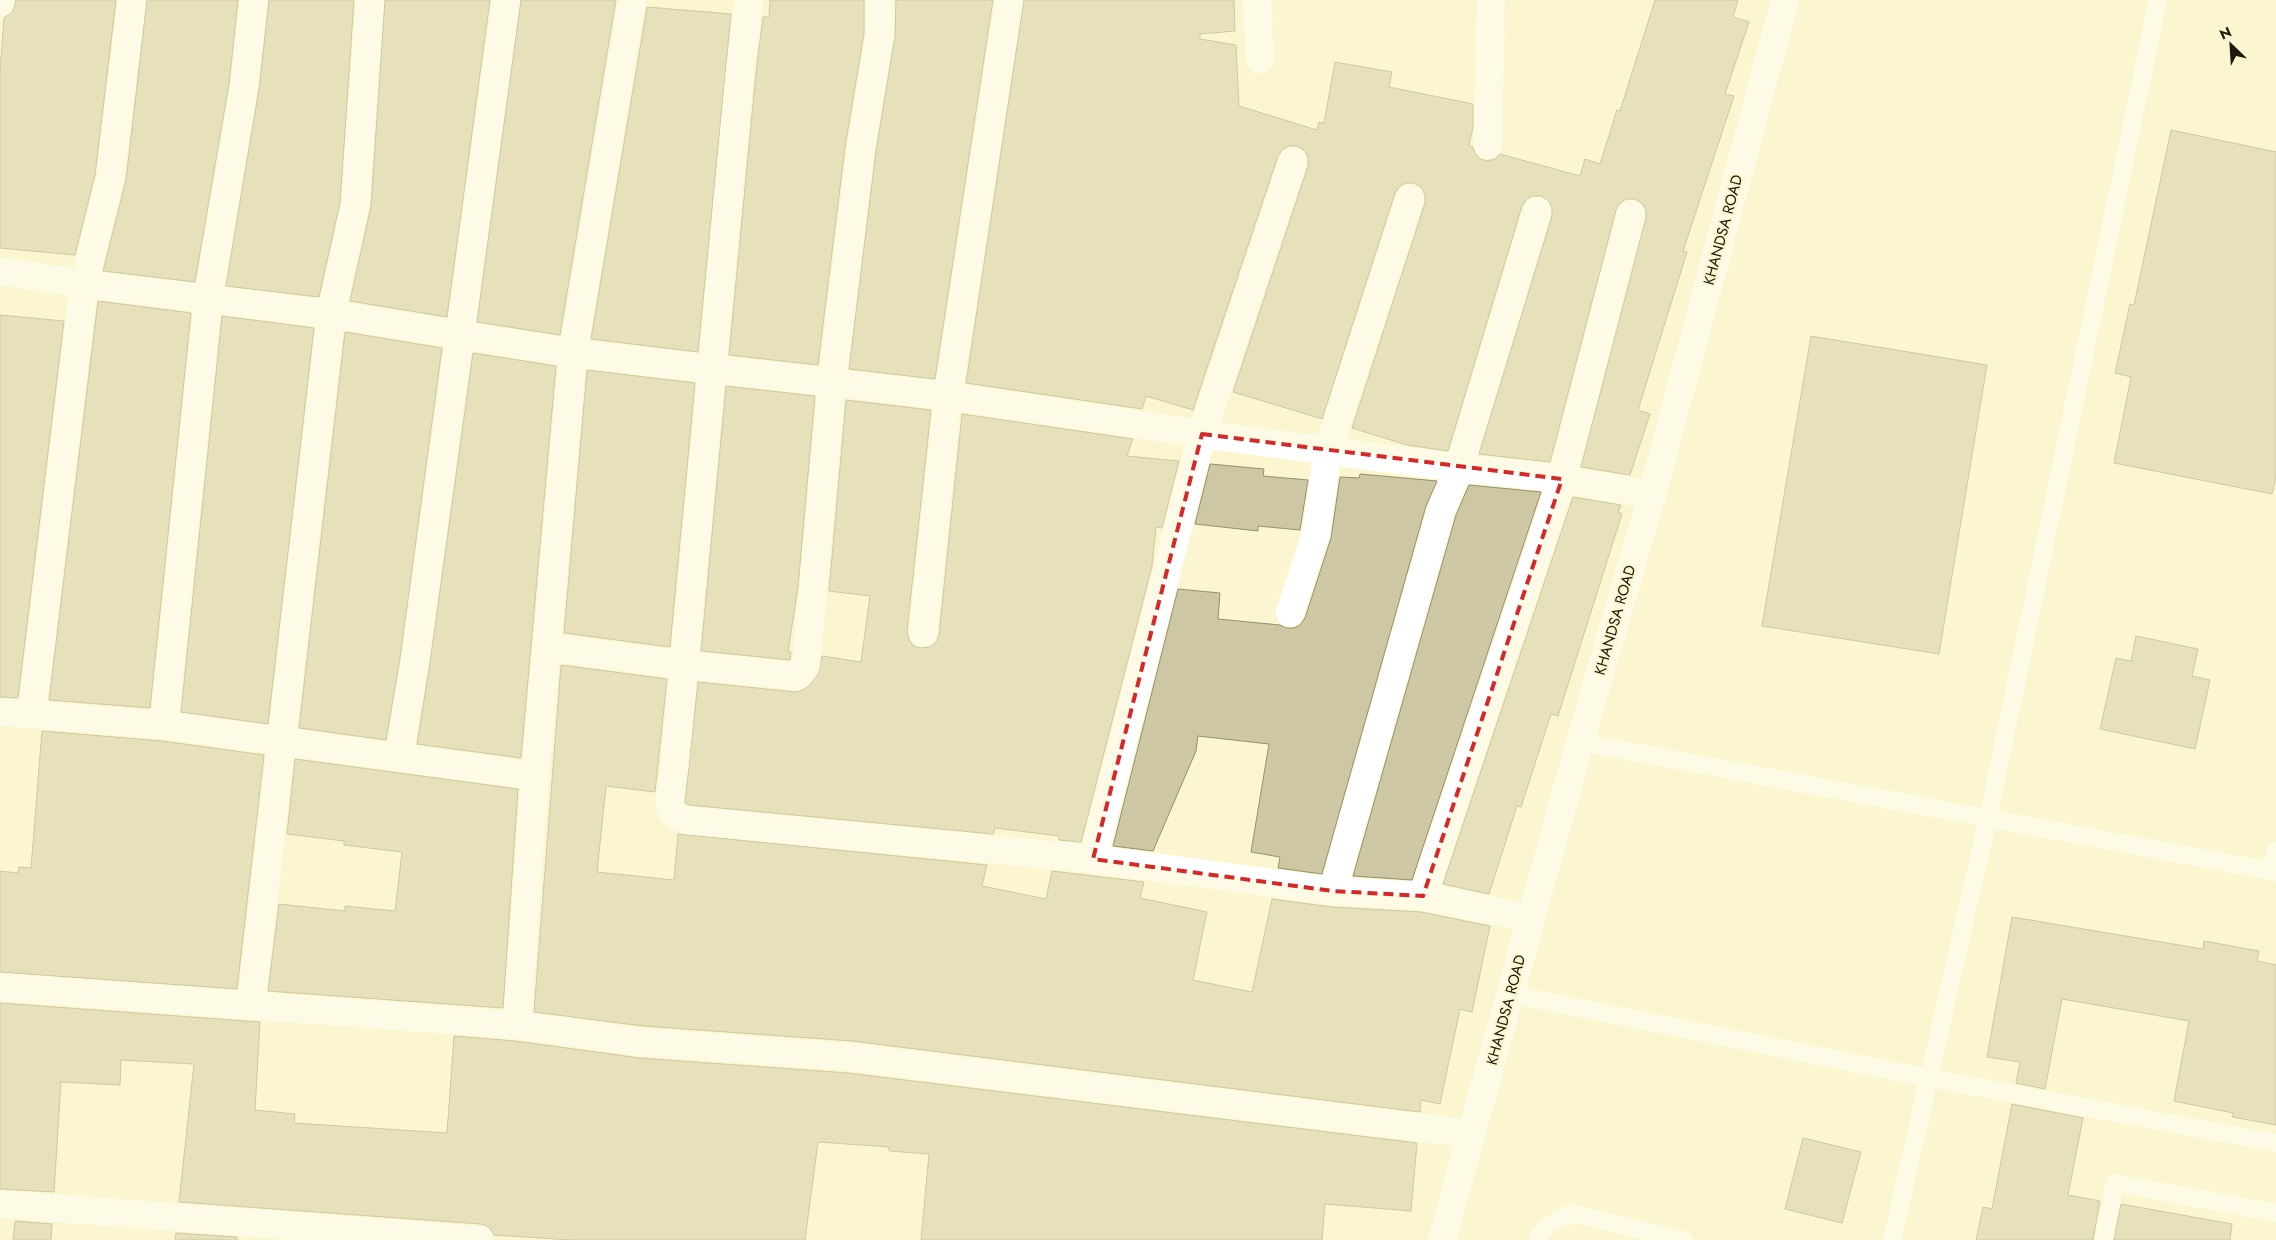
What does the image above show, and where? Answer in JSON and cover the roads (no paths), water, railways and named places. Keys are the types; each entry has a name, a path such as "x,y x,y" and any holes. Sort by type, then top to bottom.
{"street":[{"path":"32,713 84,284 110,178 132,0"},
{"path":"164,724 208,298 244,86 254,0"},
{"path":"251,1006 332,314 355,205 370,0"},
{"path":"399,757 416,650 506,0"},
{"path":"517,1025 535,776 573,353 632,0"},
{"path":"749,0 740,70 684,665 669,804 676,818 1094,859 1334,891 1423,896 1531,919"},
{"path":"547,646 684,665 797,676 806,665 832,383 861,150 880,34 880,0"},
{"path":"923,633 948,396 1010,0"},
{"path":"1257,0 1260,59"},
{"path":"1488,145 1491,0"},
{"name":"KHANDSA ROAD","path":"1442,1240 1580,742 1652,495 1786,0"},
{"path":"1094,859 1202,434 1292,161"},
{"path":"1290,613 1316,533 1328,450 1410,198"},
{"path":"1334,891 1441,510 1459,468 1537,211"},
{"path":"1423,896 1562,479 1631,214"},
{"path":"0,271 84,284 332,314 573,353 948,396 1202,434 1459,468 1562,479 1652,495"},
{"path":"0,712 164,724 535,776"},
{"path":"0,988 517,1025 641,1042 850,1057 1471,1134"},
{"path":"0,1204 480,1240"}],"lane":[{"path":"1892,1240 1988,818 2158,0"},
{"path":"1580,742 2274,872 2276,851"},
{"path":"1510,994 1929,1078 2276,1143"},
{"path":"2103,1240 2115,1183 2276,1213"},
{"path":"1538,1240 1539,1236 1553,1222 1571,1213 1684,1240"}]}
